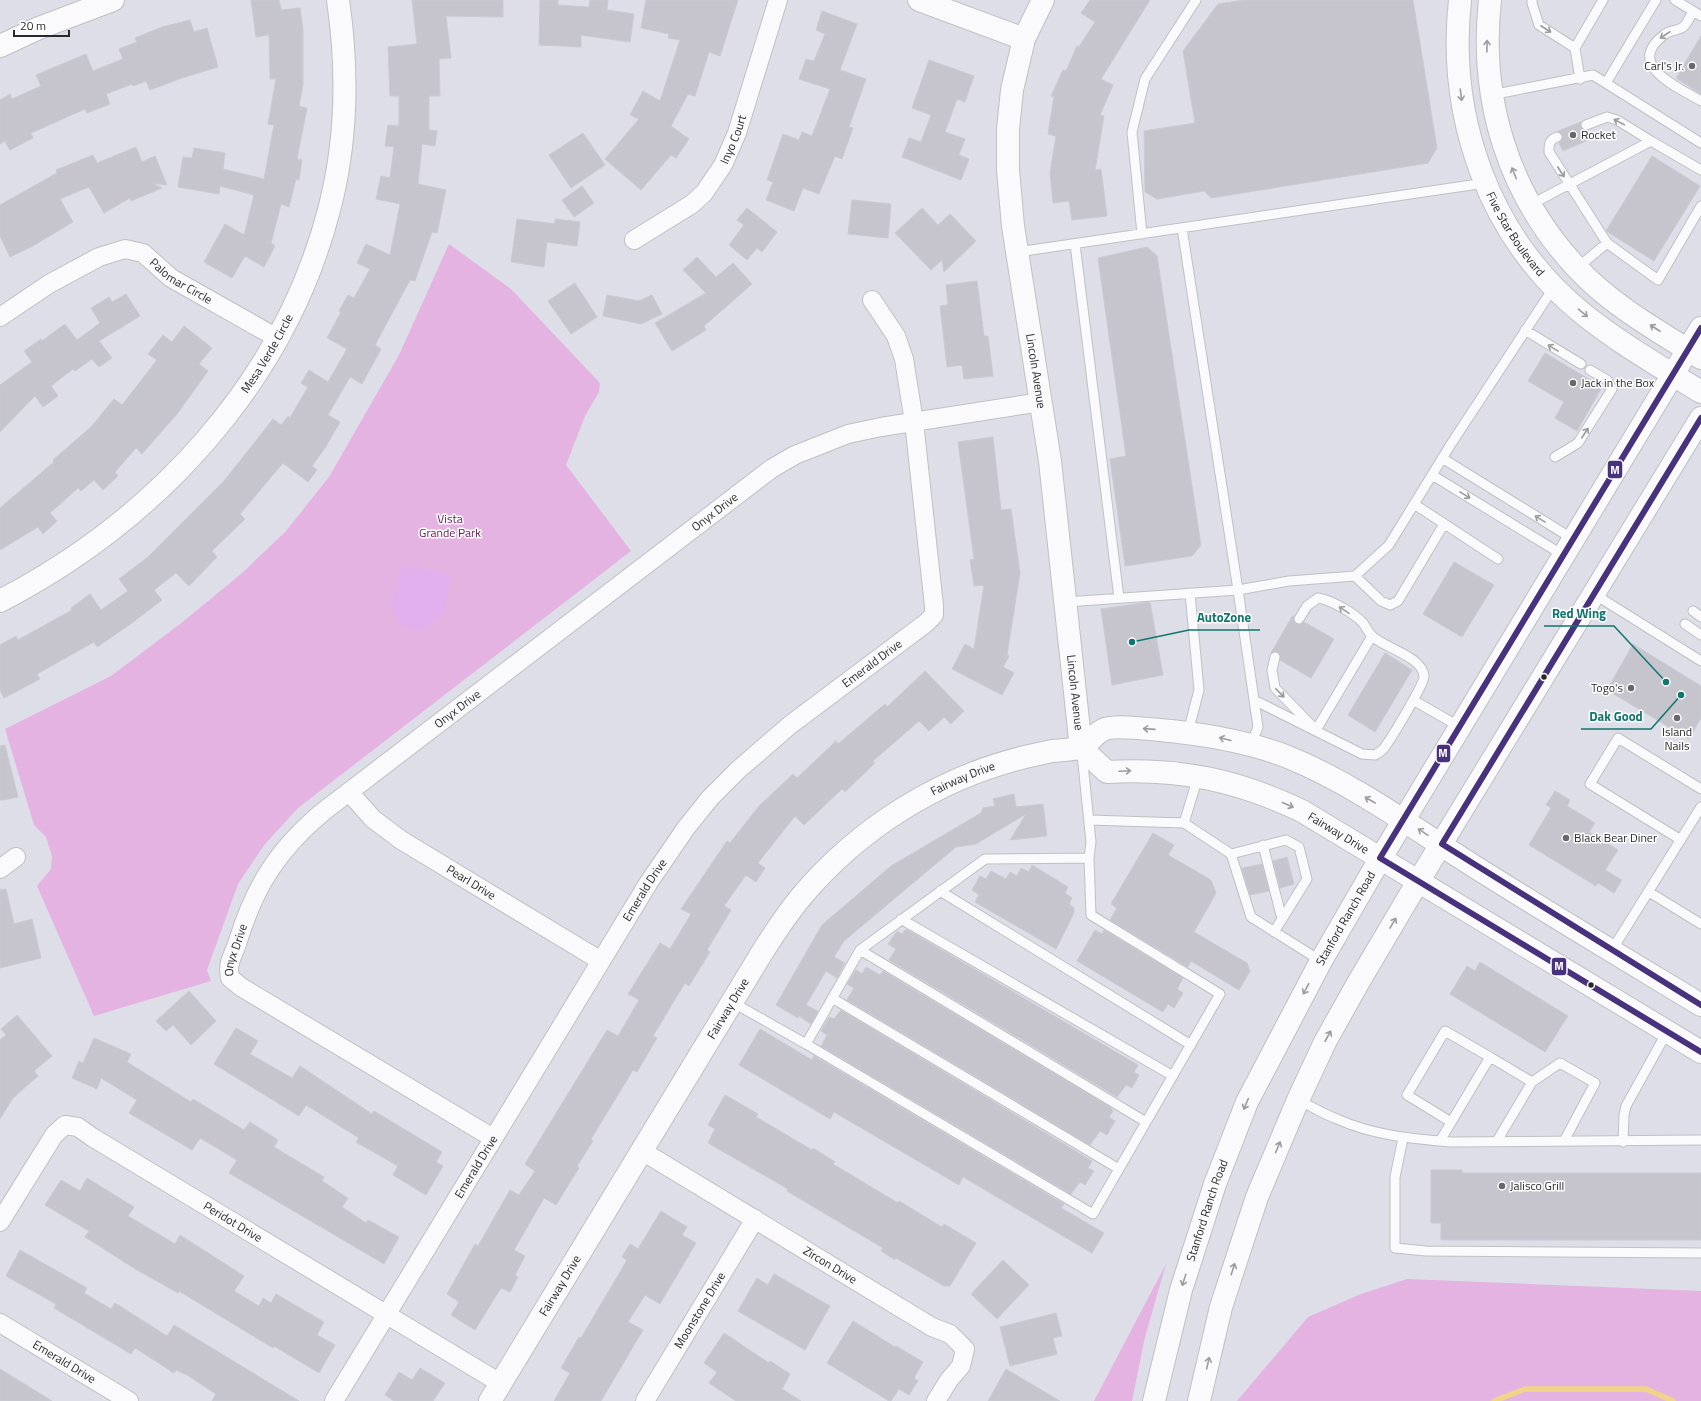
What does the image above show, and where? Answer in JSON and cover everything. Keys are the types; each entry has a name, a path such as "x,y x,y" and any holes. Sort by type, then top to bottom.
{"street":[{"path":"0,46 39,28 113,0"},
{"name":"Mesa Verde Circle","path":"0,601 70,562 133,514 168,481 196,452 228,413 256,374 277,338 299,296 318,247 330,209 338,167 344,117 344,68 338,0"},
{"name":"Inyo Court","path":"634,240 692,204 704,193 719,171 737,133 778,0"},
{"path":"919,0 1024,39"},
{"name":"Lincoln Avenue","path":"1043,0 1024,39 1012,90 1008,129 1008,170 1013,226 1053,483 1081,748"},
{"name":"Five Star Boulevard","path":"1460,0 1457,58 1461,100 1471,144 1485,183 1504,219 1524,251 1554,287 1582,313 1607,332 1701,392"},
{"path":"1485,0 1488,23"},
{"path":"1490,0 1487,56 1500,138 1516,178 1530,205 1548,234 1577,268 1613,300 1694,354"},
{"path":"1485,183 1501,186 1523,214 1548,234"},
{"name":"Palomar Circle","path":"0,317 49,284 92,261 125,249 143,253 171,278 277,338"},
{"path":"872,300 896,336 904,359 914,422"},
{"name":"Stanford Ranch Road","path":"1154,1401 1181,1290 1215,1184 1247,1102 1321,960 1380,858 1673,374 1694,354 1701,328"},
{"name":"Onyx Drive","path":"494,1138 241,987 230,978 227,967 242,923 251,903 276,859 306,826 349,792 771,469 795,455 848,434 1041,402"},
{"path":"1200,1401 1221,1306 1257,1197 1298,1100 1328,1035 1419,881 1701,418"},
{"name":"Emerald Drive","path":"334,1401 667,855 710,798 738,770 790,725 926,623 934,615 914,422"},
{"path":"1081,748 1105,729 1144,729 1211,735 1251,745 1288,757 1328,775 1404,819 1701,1006"},
{"name":"Fairway Drive","path":"495,1392 783,919 801,896 847,851 875,828 908,805 940,787 1011,761 1039,754 1081,748 1108,772 1149,771 1199,776 1241,786 1286,803 1322,822 1701,1052"},
{"name":"Pearl Drive","path":"349,792 373,819 401,840 601,961"},
{"path":"0,869 16,857"},
{"name":"Peridot Drive","path":"0,1222 54,1135 65,1125 78,1126 99,1141 386,1315 495,1392"},
{"name":"Zircon Drive","path":"642,1150 932,1327 950,1334 964,1349 961,1366 949,1380 936,1401"},
{"name":"Moonstone Drive","path":"651,1399 755,1219"},
{"name":"Emerald Drive","path":"0,1322 129,1401"}],"lane":[{"path":"1142,234 1132,132 1144,79 1196,0"},
{"path":"1532,0 1539,25 1575,48"},
{"path":"1580,79 1575,48 1603,0"},
{"path":"1606,83 1656,0"},
{"path":"1675,0 1697,14 1682,28 1665,33 1657,40 1651,49 1649,58 1651,67 1661,76 1701,101"},
{"path":"1492,95 1593,76 1701,143"},
{"path":"1586,125 1607,117 1617,120 1701,170"},
{"path":"1557,137 1552,139 1549,144 1549,152 1607,243 1658,280 1701,206"},
{"path":"1530,205 1651,141"},
{"path":"1018,252 1485,183"},
{"path":"1182,228 1258,727 1251,745"},
{"path":"1577,268 1607,243"},
{"path":"1075,244 1119,598"},
{"path":"1066,602 1238,590 1289,581 1355,576 1389,545 1442,458 1524,330 1554,287"},
{"path":"1524,330 1581,364"},
{"path":"1555,457 1578,443 1612,389 1607,380 1590,370"},
{"path":"1442,458 1568,547"},
{"path":"1432,475 1568,547"},
{"path":"1414,504 1498,558"},
{"path":"1355,576 1381,602 1390,605 1398,601 1444,524"},
{"path":"1188,732 1199,690 1190,593"},
{"path":"1594,594 1701,661"},
{"path":"1254,700 1362,754 1375,755 1384,748 1424,681 1422,670 1412,660 1372,636 1362,622 1329,599 1318,598 1307,606 1299,618"},
{"path":"1693,612 1701,616"},
{"path":"1684,624 1701,635"},
{"path":"1316,730 1372,636"},
{"path":"1275,657 1272,670 1275,688 1316,730"},
{"path":"1413,700 1460,727"},
{"path":"1681,840 1590,784 1618,738 1701,789"},
{"path":"732,1002 806,1044 1093,1214 1220,994 1091,915 1089,858 1091,842 1081,748"},
{"path":"1184,823 1199,776"},
{"path":"1612,950 1701,807"},
{"path":"1089,820 1184,823 1231,854 1251,917 1321,960"},
{"path":"1231,854 1286,840 1299,847 1307,879 1274,932"},
{"path":"1262,845 1282,919"},
{"path":"806,1044 860,950 985,859 1089,858"},
{"path":"940,891 1191,1045"},
{"path":"1649,892 1701,924"},
{"path":"901,919 1173,1076"},
{"path":"860,950 1146,1122"},
{"path":"832,998 1119,1170"},
{"path":"1451,1122 1407,1095 1445,1031 1532,1082"},
{"path":"1623,1142 1624,1115 1626,1106 1667,1032"},
{"path":"1440,1141 1490,1057"},
{"path":"1497,1141 1532,1082 1560,1063 1596,1084 1564,1141"},
{"path":"1298,1100 1337,1120 1402,1138 1440,1141 1623,1142 1701,1140"},
{"path":"1402,1138 1395,1177 1395,1248 1426,1251 1701,1253"}],"green space":[{"name":"Vista Grande Park","path":"449,244 511,289 600,383 599,392 585,416 566,465 631,551 298,808 265,844 238,884 207,970 211,981 94,1016 37,886 51,869 52,856 46,837 34,825 5,729 111,676 180,624 241,574 286,531 329,477 399,355"},
{"path":"1166,1264 1145,1337 1132,1401 1094,1401"},
{"path":"1407,1279 1701,1291 1701,1401 1237,1401 1308,1317 1361,1294"}],"shaded area":[{"path":"401,565 451,574 444,615 440,614 434,623 424,629 408,629 403,625 392,609"}],"building":[{"path":"251,0 279,0 281,10 300,8 303,29 303,84 299,106 307,108 297,159 302,160 299,180 296,179 289,207 281,204 271,243 275,246 264,267 245,256 232,278 204,262 225,224 244,235 254,195 220,186 219,194 178,187 183,157 192,158 194,148 225,153 223,169 264,179 274,125 268,124 276,79 270,79 269,35 256,37"},
{"path":"412,0 503,0 503,17 446,16 451,58 439,59 440,96 429,96 429,130 437,131 435,146 422,144 418,184 446,190 437,233 432,232 415,281 410,280 375,345 381,349 362,384 350,377 328,415 340,422 325,448 312,466 317,470 308,482 283,463 240,514 245,519 212,551 217,557 189,586 176,573 154,590 162,600 132,623 97,647 94,642 37,674 40,679 4,698 0,690 0,645 16,636 18,640 72,610 71,608 90,594 101,610 128,591 119,579 148,557 224,481 273,419 281,425 288,416 290,418 308,387 301,383 309,370 328,382 347,349 327,338 348,295 354,298 370,269 357,263 366,244 390,255 400,204 376,199 381,176 390,178 394,147 385,146 388,125 399,126 399,96 390,96 388,47 417,44"},
{"path":"540,0 558,0 558,5 589,7 590,0 608,0 607,10 634,14 630,42 581,35 581,47 539,45"},
{"path":"646,0 738,0 720,56 709,52 695,96 688,94 671,126 689,139 676,158 671,155 641,190 605,159 639,119 630,115 643,91 660,101 680,40 668,38 669,34 641,28"},
{"path":"1090,0 1150,0 1101,79 1113,85 1100,115 1104,116 1095,170 1101,169 1107,216 1072,220 1069,201 1053,203 1050,173 1056,136 1048,134 1054,97 1051,96 1063,70 1066,71 1077,46 1079,47 1095,22 1081,13"},
{"path":"1244,0 1413,0 1437,148 1428,163 1211,198 1204,191 1157,199 1145,192 1144,131 1195,123 1183,51 1218,4"},
{"path":"822,11 857,24 840,70 866,79 849,127 853,128 842,159 835,156 819,194 803,188 794,211 766,200 773,182 767,180 783,134 799,140 802,132 812,136 830,89 799,79 806,59 814,61 825,34 816,30"},
{"path":"190,20 194,32 207,28 218,67 150,90 146,81 133,86 132,84 106,94 110,104 87,113 85,109 31,133 33,138 10,150 5,141 0,144 0,100 10,94 12,99 41,86 36,75 86,54 93,71 123,59 119,49 137,42 135,38 162,27"},
{"name":"Carl's Jr.","path":"1701,36 1701,94 1676,78"},
{"path":"929,60 974,76 965,102 957,99 945,132 965,139 959,155 969,159 961,180 902,157 909,138 921,142 931,115 912,108"},
{"name":"Rocket","path":"1581,122 1581,127 1588,131 1591,139 1563,151 1559,143 1562,140 1563,135 1558,131"},
{"path":"583,133 605,165 571,188 549,155"},
{"path":"136,147 142,162 155,156 167,185 152,183 162,188 131,201 130,198 104,213 89,187 60,199 73,222 31,247 10,257 0,236 0,205 57,173 56,170 93,155 97,163"},
{"path":"1652,156 1700,186 1654,261 1606,231"},
{"path":"582,186 594,203 574,217 562,200"},
{"path":"852,200 891,204 888,238 848,234"},
{"path":"747,208 777,232 762,252 757,248 747,260 729,245 744,225 737,220"},
{"path":"922,208 938,225 950,214 976,241 944,272 942,260 931,270 895,233"},
{"path":"517,219 555,224 555,219 580,222 577,246 547,242 544,267 511,262"},
{"path":"1147,247 1157,256 1201,545 1192,556 1125,566 1110,459 1126,456 1098,258"},
{"path":"697,257 716,277 733,263 752,284 704,326 706,330 672,351 655,323 706,293 683,270"},
{"path":"977,281 984,336 988,336 993,376 964,379 962,365 947,367 940,306 948,305 946,285"},
{"path":"575,283 597,317 571,334 548,301"},
{"path":"126,294 140,316 99,341 112,358 99,367 92,359 75,371 73,369 51,386 58,396 43,407 35,396 0,432 0,385 32,362 24,351 41,339 42,341 65,324 77,340 100,323 91,308 109,297 112,302"},
{"path":"607,295 639,301 652,295 662,314 641,324 603,316"},
{"path":"184,326 212,348 199,364 208,371 177,414 142,454 136,448 115,472 118,476 103,490 94,480 81,491 78,488 50,513 57,521 43,534 38,527 0,550 0,508 54,462 53,460 91,427 114,399 122,405 157,360 148,354 163,335 172,342"},
{"path":"1545,353 1602,387 1577,431 1555,418 1564,402 1528,381"},
{"path":"993,437 1001,510 1011,509 1020,573 1007,655 1009,656 1003,667 1014,673 1002,695 952,669 965,644 974,649 984,585 974,586 970,560 974,559 958,442"},
{"path":"1454,562 1494,585 1462,637 1423,614"},
{"path":"1150,602 1163,675 1112,685 1101,609"},
{"path":"1293,615 1296,624 1301,624 1304,622 1334,639 1311,678 1280,660 1279,652 1271,653"},
{"path":"1633,644 1701,686 1701,718 1689,739 1607,690"},
{"path":"1385,653 1412,670 1375,732 1348,715"},
{"path":"925,671 964,711 951,724 944,717 929,731 919,721 873,761 875,763 845,792 842,789 804,825 795,816 758,863 765,868 756,882 746,875 724,906 731,910 707,950 710,952 689,986 685,983 653,1036 657,1038 637,1072 633,1070 591,1139 593,1141 577,1166 579,1168 556,1205 544,1198 514,1250 525,1256 515,1275 518,1277 510,1292 501,1288 475,1330 451,1315 459,1302 447,1294 475,1244 478,1246 510,1190 519,1195 535,1171 525,1164 607,1030 618,1036 639,1000 628,994 660,943 670,949 691,914 681,909 727,841 730,843 759,806 793,774 797,778 836,741 838,744 885,704 887,707"},
{"path":"5,745 18,797 0,800 0,746"},
{"name":"Black Bear Diner","path":"1555,791 1570,800 1567,806 1595,823 1589,832 1618,850 1605,870 1622,880 1614,893 1598,883 1596,886 1529,845 1551,808 1546,805"},
{"path":"1014,794 1016,807 1043,804 1047,836 1010,840 1026,814 976,844 956,847 844,941 834,957 845,963 837,978 826,971 806,1005 818,1011 811,1024 799,1016 798,1018 776,1005 822,925 891,866 981,813 983,808 995,806 993,799"},
{"path":"1153,833 1174,845 1168,855 1211,880 1216,893 1194,932 1247,963 1250,971 1239,990 1191,961 1188,967 1110,920 1117,908 1111,904"},
{"path":"1287,857 1294,884 1280,888 1273,861"},
{"path":"1262,864 1269,891 1250,895 1242,868"},
{"path":"1032,865 1068,887 1065,893 1072,898 1069,904 1074,908 1074,913 1056,949 975,902 979,895 972,890 980,876 986,879 991,871 1006,879 1010,872 1017,876 1021,868 1029,872"},
{"path":"6,889 14,924 32,919 41,958 0,968 0,890"},
{"path":"906,929 1138,1065 1134,1072 1139,1075 1132,1088 1126,1085 1117,1097 889,960 896,949 888,944 897,931 902,934"},
{"path":"1095,930 1102,934 1104,930 1183,978 1177,989 1183,993 1174,1008 1168,1004 1163,1012 1077,961"},
{"path":"1480,962 1568,1016 1545,1052 1450,994 1467,966 1475,971"},
{"path":"866,967 880,975 883,971 1110,1107 1113,1111 1109,1117 1115,1121 1107,1135 1100,1131 1090,1145 847,1000 854,988 847,984 856,970 862,974"},
{"path":"189,991 216,1021 191,1045 173,1025 166,1031 156,1021"},
{"path":"841,1010 1092,1161 1088,1168 1094,1171 1085,1185 1080,1182 1071,1194 821,1046 827,1035 821,1031 829,1017 834,1019"},
{"path":"17,1015 52,1056 34,1071 38,1076 13,1098 0,1119 0,1040 6,1035 1,1029"},
{"path":"236,1028 258,1041 250,1054 292,1078 300,1066 372,1114 374,1111 442,1152 436,1162 443,1166 426,1195 393,1175 398,1166 356,1142 359,1138 306,1105 299,1116 214,1064"},
{"path":"760,1029 812,1060 814,1056 1064,1204 1061,1208 1104,1233 1092,1253 963,1177 959,1185 834,1112 830,1119 739,1065"},
{"path":"94,1038 131,1054 127,1062 191,1102 193,1099 244,1130 250,1122 278,1140 274,1147 324,1177 322,1181 348,1198 342,1207 366,1223 368,1220 399,1237 384,1264 229,1173 237,1160 200,1138 192,1150 129,1113 137,1100 101,1078 97,1089 72,1078 79,1061 83,1063"},
{"path":"725,1095 758,1114 756,1117 812,1150 813,1148 835,1162 833,1164 898,1203 899,1201 942,1227 944,1224 976,1243 950,1286 944,1286 896,1258 895,1260 881,1251 883,1248 787,1191 788,1189 708,1143 715,1129 708,1125"},
{"path":"1431,1170 1462,1170 1462,1173 1701,1173 1701,1240 1441,1240 1441,1223 1431,1223"},
{"path":"87,1178 134,1207 128,1216 175,1244 180,1235 244,1276 234,1291 259,1306 263,1298 271,1303 276,1294 324,1322 317,1335 335,1345 319,1373 274,1346 273,1348 179,1291 178,1293 137,1270 85,1237 89,1231 45,1205 61,1180 80,1191"},
{"path":"661,1211 687,1227 682,1235 696,1243 660,1304 645,1295 628,1322 643,1330 601,1401 554,1401 570,1373 561,1368 579,1337 581,1338 627,1260 622,1257 630,1244 638,1249"},
{"path":"20,1250 87,1288 84,1293 111,1309 115,1303 167,1336 174,1325 299,1401 212,1401 216,1394 187,1375 176,1370 174,1373 135,1348 131,1354 54,1308 56,1304 6,1276"},
{"path":"1003,1260 1029,1285 997,1319 971,1294"},
{"path":"774,1274 830,1306 805,1350 738,1311 757,1278 768,1285"},
{"path":"1056,1313 1062,1336 1053,1338 1057,1354 1010,1366 1000,1327"},
{"path":"853,1321 895,1347 896,1346 923,1362 914,1378 918,1381 909,1395 899,1389 891,1401 889,1401 827,1363"},
{"path":"724,1333 769,1363 770,1361 790,1374 782,1389 801,1401 736,1401 709,1383 717,1372 704,1363"},
{"path":"420,1368 445,1383 433,1401 394,1401 385,1395 399,1372 412,1380"},
{"path":"0,1369 52,1401 0,1401"},
{"path":"1006,1369 1060,1401 988,1401"}],"waterway":[{"path":"1494,1401 1525,1389 1646,1389 1673,1401"}],"transit line":[{"name":"M","path":"1701,328 1380,858 1701,1052"},
{"name":"M","path":"1701,418 1442,844 1701,1005"}],"place":[{"name":"Carl's Jr.","path":"1692,66"},
{"name":"Rocket","path":"1573,135"},
{"name":"Jack in the Box","path":"1573,383"},
{"name":"AutoZone","path":"1132,642"},
{"name":"Red Wing","path":"1666,682"},
{"name":"Togo's","path":"1631,688"},
{"name":"Dak Good","path":"1681,695"},
{"name":"Island Nails","path":"1677,718"},
{"name":"Black Bear Diner","path":"1566,838"},
{"name":"Jalisco Grill","path":"1502,1186"}]}
